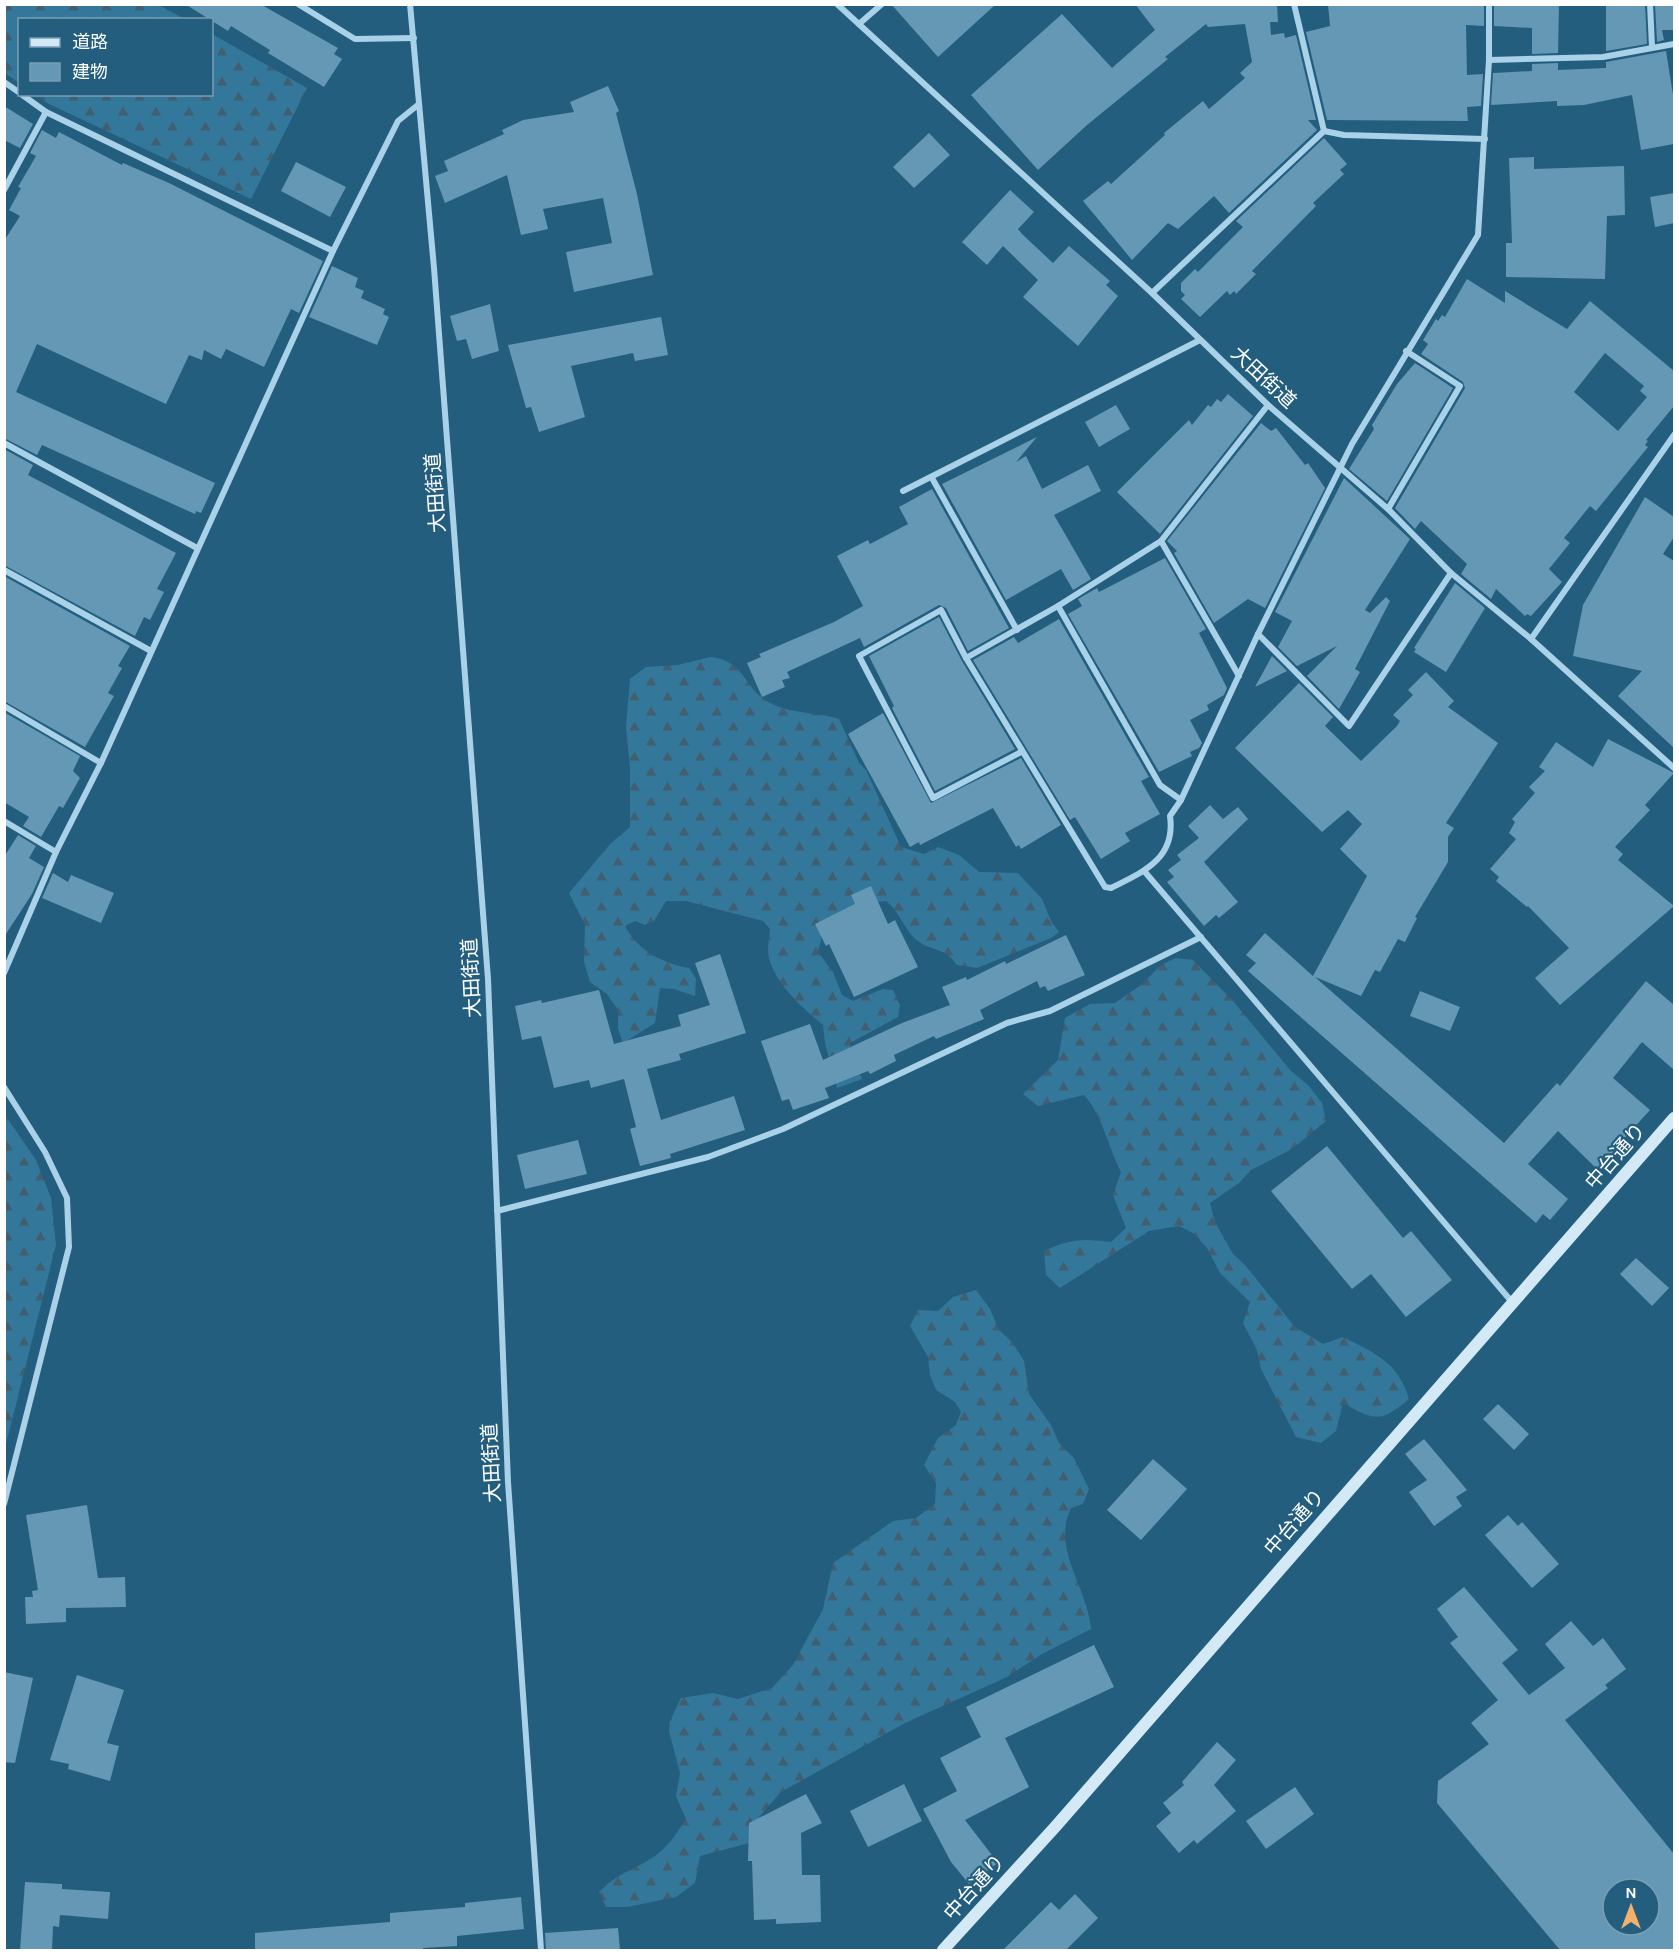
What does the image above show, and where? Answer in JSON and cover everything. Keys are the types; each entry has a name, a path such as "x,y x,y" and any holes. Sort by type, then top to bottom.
{"street":[{"path":"298,4 355,39 414,38"},
{"name":"大田街道","path":"410,4 488,979 508,1482 541,1950"},
{"name":"大田街道","path":"837,4 1152,293 1268,405 1388,509 1451,573 1531,639 1674,768"},
{"path":"859,24 882,4"},
{"path":"1294,4 1324,131"},
{"path":"1021,752 933,798 859,656 941,610 1021,752 1105,886 1111,888 1145,872 1160,857 1173,835 1170,816 1181,800 1258,634 1352,444 1478,235 1489,60 1489,4"},
{"path":"1650,4 1652,47"},
{"path":"1489,60 1603,57 1674,44"},
{"path":"4,82 18,92"},
{"path":"23,96 46,112 333,251"},
{"path":"5,970 56,852 101,763 333,251 398,121 419,104"},
{"path":"4,190 46,112"},
{"path":"1324,131 1344,135 1485,139"},
{"path":"1152,293 1324,131"},
{"path":"903,491 1200,340"},
{"path":"1388,509 1460,386 1406,351"},
{"path":"966,658 1058,606 1161,541 1268,405"},
{"path":"1531,639 1674,435"},
{"path":"4,443 197,548"},
{"path":"932,478 1017,630"},
{"path":"1161,541 1239,676"},
{"path":"4,570 151,651"},
{"path":"1258,634 1349,726 1451,573"},
{"path":"1058,606 1160,785 1181,800"},
{"path":"4,706 101,763"},
{"path":"4,821 56,852"},
{"path":"1145,872 1512,1302"},
{"path":"497,1210 708,1157 783,1129 1007,1023 1050,1011 1201,937"},
{"path":"4,1087 45,1152 67,1198 69,1247 4,1504"},
{"name":"中台通り","path":"943,1950 1056,1826 1674,1118"}],"green space":[{"path":"5,4 158,5 183,18 18,18 18,82 5,73"},
{"path":"213,35 307,88 251,199 49,104 37,96 213,96"},
{"path":"710,657 731,663 761,697 778,707 839,719 859,763 866,770 901,847 924,854 938,847 959,855 979,872 1018,873 1042,899 1051,921 1059,932 1051,938 977,968 957,965 943,952 918,941 886,901 867,903 824,928 818,952 833,972 842,995 853,1001 883,989 893,990 900,1005 898,1017 850,1043 851,1054 862,1079 837,1088 825,1043 823,1025 791,995 778,977 768,955 770,929 763,921 686,901 666,901 654,921 645,925 635,921 625,926 630,935 644,949 669,963 689,968 696,979 695,996 674,989 660,988 655,1023 623,1043 618,1028 618,1010 607,994 590,982 584,961 585,925 569,893 611,843 630,827 630,767 626,727 630,679 646,667 678,665"},
{"path":"1176,958 1193,960 1233,1001 1290,1070 1308,1085 1322,1103 1326,1121 1292,1149 1251,1170 1239,1183 1210,1203 1215,1222 1233,1254 1245,1265 1295,1327 1323,1344 1343,1337 1365,1348 1392,1367 1404,1386 1409,1399 1384,1416 1370,1416 1343,1403 1336,1431 1321,1443 1296,1437 1261,1369 1257,1350 1243,1323 1250,1302 1220,1273 1207,1248 1193,1233 1179,1226 1149,1231 1060,1288 1046,1275 1044,1251 1077,1240 1111,1242 1126,1228 1113,1195 1121,1172 1101,1122 1084,1095 1038,1106 1023,1094 1058,1060 1065,1018 1090,1004 1115,1003 1141,985 1161,965"},
{"path":"5,1115 36,1160 51,1198 56,1245 5,1448"},
{"path":"976,1290 990,1309 999,1330 1012,1342 1024,1361 1029,1394 1051,1425 1059,1443 1074,1458 1089,1489 1083,1504 1071,1508 1066,1523 1065,1538 1091,1629 1042,1654 1007,1677 905,1723 781,1792 750,1827 749,1843 700,1856 695,1883 676,1897 627,1907 606,1907 599,1892 617,1877 659,1853 686,1819 676,1796 680,1773 669,1731 670,1721 681,1698 713,1693 738,1699 772,1688 793,1665 823,1609 833,1563 893,1521 916,1518 935,1504 936,1483 924,1465 938,1438 956,1425 961,1412 955,1402 936,1390 930,1375 928,1357 910,1326 918,1310 938,1311 953,1297"}],"building":[{"path":"185,4 260,4 338,48 334,54 342,59 324,87 268,53 270,50 231,26 228,31 213,22 213,18 207,18"},
{"path":"891,4 996,4 938,57"},
{"path":"1135,4 1277,4 1278,22 1270,22 1271,35 1284,33 1285,38 1296,35 1316,120 1308,120 1317,130 1229,213 1214,196 1178,229 1168,223 1132,260 1083,201 1108,181 1111,184 1165,135 1164,133 1203,101 1209,109 1245,78 1240,73 1252,62 1245,24 1208,27 1206,24 1165,57 1168,59 1087,125 1038,170 971,95 1062,14 1112,68 1155,30"},
{"path":"1328,4 1484,4 1484,26 1466,25 1467,75 1483,74 1481,106 1467,107 1468,121 1327,120 1306,32 1330,26"},
{"path":"1494,4 1559,4 1558,53 1532,54 1532,28 1494,26"},
{"path":"1606,4 1645,4 1647,44 1606,51"},
{"path":"1655,4 1674,4 1674,30 1662,30 1664,40 1657,42"},
{"path":"1666,51 1674,101 1674,144 1641,150 1632,95 1584,105 1557,106 1557,101 1491,105 1493,73 1532,71 1532,64 1558,63 1558,70 1606,68 1606,62"},
{"path":"608,86 619,111 616,113 637,194 653,275 574,292 566,252 612,243 603,198 543,209 548,229 521,235 507,175 445,203 435,176 448,171 444,161 504,134 502,130 523,120 574,112 570,102"},
{"path":"4,106 33,124 20,148 4,140"},
{"path":"42,130 56,138 59,132 122,165 123,163 169,183 323,261 299,313 291,309 264,367 226,349 221,359 204,350 202,360 189,355 166,404 37,344 16,392 215,483 201,513 196,511 195,514 42,445 37,455 4,438 4,241 20,216 9,210 21,188 18,187 36,156 30,153"},
{"path":"929,133 950,155 914,188 893,167"},
{"path":"1324,138 1347,164 1340,170 1344,174 1313,203 1316,206 1252,271 1256,274 1236,294 1234,291 1230,295 1227,291 1200,317 1181,299 1185,295 1181,291 1181,283 1195,269 1198,272 1243,227 1236,221"},
{"path":"1534,157 1534,169 1624,166 1625,215 1607,216 1605,279 1506,277 1506,243 1512,243 1509,158"},
{"path":"296,162 346,187 330,217 281,191"},
{"path":"1010,190 1034,212 1018,229 1022,234 1053,263 1069,246 1110,281 1106,285 1118,296 1078,346 1023,297 1038,280 1003,246 987,265 962,242"},
{"path":"1674,193 1674,223 1655,227 1650,197"},
{"path":"332,266 358,278 355,287 364,291 361,298 385,309 383,314 389,317 377,345 309,317"},
{"path":"1467,279 1505,303 1505,291 1567,329 1590,301 1674,371 1674,406 1646,440 1648,441 1645,445 1648,447 1596,511 1590,506 1564,538 1570,543 1549,569 1562,582 1531,616 1527,614 1525,616 1496,589 1491,599 1461,574 1467,564 1421,521 1415,529 1395,508 1465,388 1463,382 1421,354 1428,344 1423,340 1436,319 1438,321 1442,315 1445,317","holes":["1605,353 1644,386 1640,391 1647,397 1618,431 1574,392"]},
{"path":"490,304 499,351 472,359 466,339 457,341 450,316"},
{"path":"661,317 668,355 635,361 633,353 571,366 585,417 539,432 531,407 526,408 508,345"},
{"path":"1415,363 1453,388 1387,501 1349,469 1374,429 1372,425 1397,384"},
{"path":"1228,394 1253,416 1160,534 1117,492 1189,420 1192,425 1208,405 1211,407 1217,399 1221,402"},
{"path":"1116,405 1130,429 1099,447 1085,422"},
{"path":"1261,423 1271,431 1276,428 1305,465 1308,463 1325,488 1265,608 1248,599 1214,623 1174,553 1177,551 1167,541"},
{"path":"1037,437 1016,462 1026,456 1042,489 1088,465 1101,491 1054,515 1091,579 1073,590 1061,569 1006,600 942,484"},
{"path":"4,449 33,465 28,475 176,553 157,589 164,592 150,620 144,617 135,636 4,565"},
{"path":"1344,478 1410,539 1365,610 1370,613 1386,597 1390,601 1355,669 1360,672 1339,709 1307,676 1337,646 1297,666 1278,647 1292,621 1275,612"},
{"path":"932,489 1009,628 968,651 946,608 939,605 864,647 860,638 787,672 790,678 782,680 785,687 762,697 747,663 761,657 759,654 834,622 863,606 837,556 868,540 870,544 908,524 899,507"},
{"path":"1645,497 1674,517 1674,537 1663,554 1674,561 1674,748 1618,696 1642,671 1573,656 1583,605"},
{"path":"1165,558 1206,629 1199,633 1227,688 1224,695 1207,705 1209,710 1190,720 1202,743 1199,748 1190,752 1192,756 1159,772 1068,614 1082,606 1078,599 1097,588 1099,592"},
{"path":"4,576 130,646 118,666 122,668 108,693 114,696 85,747 4,701"},
{"path":"1455,583 1485,608 1446,672 1414,652 1416,649 1414,648"},
{"path":"939,617 962,661 1015,749 935,791 892,708 894,706 869,656"},
{"path":"1059,619 1149,777 1141,781 1160,814 1125,833 1130,841 1101,859 1075,817 1070,820 973,660 1014,637 1018,643"},
{"path":"1272,656 1287,671 1255,687"},
{"path":"1426,672 1454,701 1448,707 1498,743 1446,823 1454,828 1448,837 1448,862 1415,917 1417,918 1405,942 1398,939 1380,972 1375,970 1361,996 1315,977 1504,1143 1557,1083 1560,1086 1646,981 1674,1005 1674,1070 1642,1042 1613,1078 1650,1110 1613,1151 1616,1153 1599,1171 1558,1131 1528,1164 1568,1199 1550,1220 1543,1214 1536,1223 1248,971 1256,963 1246,955 1265,933 1313,976 1367,876 1340,849 1362,824 1348,810 1322,832 1235,748 1299,683 1333,717 1325,726 1361,761 1397,726 1400,721 1393,715 1413,695 1408,690"},
{"path":"4,712 80,756 73,771 80,778 63,808 59,806 41,837 23,826 29,817 4,802"},
{"path":"883,713 931,803 1021,758 1061,825 1021,849 1019,845 1016,847 993,808 920,845 919,842 910,847 848,734"},
{"path":"1608,739 1674,773 1645,805 1650,810 1615,847 1623,854 1618,860 1674,906 1560,1005 1535,978 1569,948 1528,906 1496,881 1499,877 1490,869 1516,839 1509,833 1515,822 1512,819 1535,793 1529,787 1545,771 1539,767 1556,742 1593,767"},
{"path":"1210,805 1223,819 1238,807 1248,819 1204,862 1238,902 1219,918 1216,915 1204,926 1167,882 1174,877 1168,870 1181,860 1177,855 1199,838 1188,826"},
{"path":"18,835 36,846 29,858 44,867 32,894 4,937 4,857"},
{"path":"53,873 68,882 71,875 114,893 101,923 42,898"},
{"path":"871,886 888,924 895,920 918,967 854,997 829,944 826,946 815,924 855,904 851,895"},
{"path":"1066,935 1085,975 1048,991 1045,986 1040,988 1037,981 980,1010 984,1019 936,1039 934,1036 894,1055 896,1061 870,1074 868,1071 825,1088 829,1098 793,1110 789,1099 782,1101 761,1041 810,1024 823,1060 902,1023 950,1005 942,987 966,977 967,980 1005,961 1006,964"},
{"path":"720,954 746,1033 679,1054 681,1060 647,1069 661,1120 734,1096 745,1130 670,1154 671,1158 640,1166 630,1129 636,1127 624,1079 591,1088 589,1080 554,1088 541,1036 522,1040 515,1006 541,1000 542,1003 599,990 614,1044 681,1026 678,1015 710,1005 695,963"},
{"path":"1420,991 1460,1007 1450,1031 1410,1016"},
{"path":"578,1140 587,1174 525,1189 517,1155"},
{"path":"1327,1146 1403,1238 1411,1231 1452,1280 1406,1317 1371,1274 1352,1289 1271,1191"},
{"path":"1636,1258 1669,1288 1652,1306 1620,1274"},
{"path":"1498,1404 1529,1434 1514,1450 1483,1419"},
{"path":"1424,1439 1467,1490 1456,1497 1462,1506 1434,1526 1409,1492 1427,1480 1405,1454"},
{"path":"1153,1459 1187,1489 1141,1540 1107,1510"},
{"path":"87,1505 98,1578 125,1577 126,1607 66,1608 66,1622 26,1624 25,1597 33,1597 32,1591 38,1590 26,1515"},
{"path":"1508,1515 1518,1526 1522,1522 1559,1564 1532,1588 1485,1535"},
{"path":"1464,1587 1518,1650 1502,1663 1529,1695 1565,1668 1545,1644 1571,1621 1593,1646 1603,1638 1626,1669 1605,1685 1608,1688 1565,1720 1674,1854 1674,1950 1560,1950 1437,1803 1438,1781 1489,1744 1471,1723 1498,1700 1450,1643 1458,1637 1437,1609"},
{"path":"1094,1645 1114,1687 1005,1738 1029,1787 965,1820 998,1863 969,1884 951,1862 923,1809 957,1791 940,1758 981,1737 966,1707"},
{"path":"4,1672 33,1678 15,1763 4,1762"},
{"path":"77,1675 124,1690 107,1743 119,1746 110,1781 68,1769 69,1764 50,1760"},
{"path":"1217,1742 1236,1760 1214,1785 1236,1811 1197,1844 1194,1840 1179,1853 1156,1826 1171,1813 1163,1803 1184,1785 1182,1782"},
{"path":"904,1784 922,1821 868,1847 850,1811"},
{"path":"1295,1787 1314,1814 1266,1849 1246,1821"},
{"path":"806,1794 822,1823 801,1833 802,1875 820,1875 821,1922 776,1924 776,1919 754,1920 752,1861 748,1861 749,1823"},
{"path":"25,1882 62,1884 62,1889 110,1892 108,1919 60,1915 59,1927 53,1926 52,1950 20,1950"},
{"path":"1075,1894 1098,1918 1066,1950 1003,1950 1051,1902 1059,1910"},
{"path":"521,1897 524,1929 457,1936 457,1946 423,1948 423,1950 255,1950 255,1933 390,1922 390,1913 465,1907 465,1903"},
{"path":"618,1928 620,1950 546,1950 545,1933"}]}
